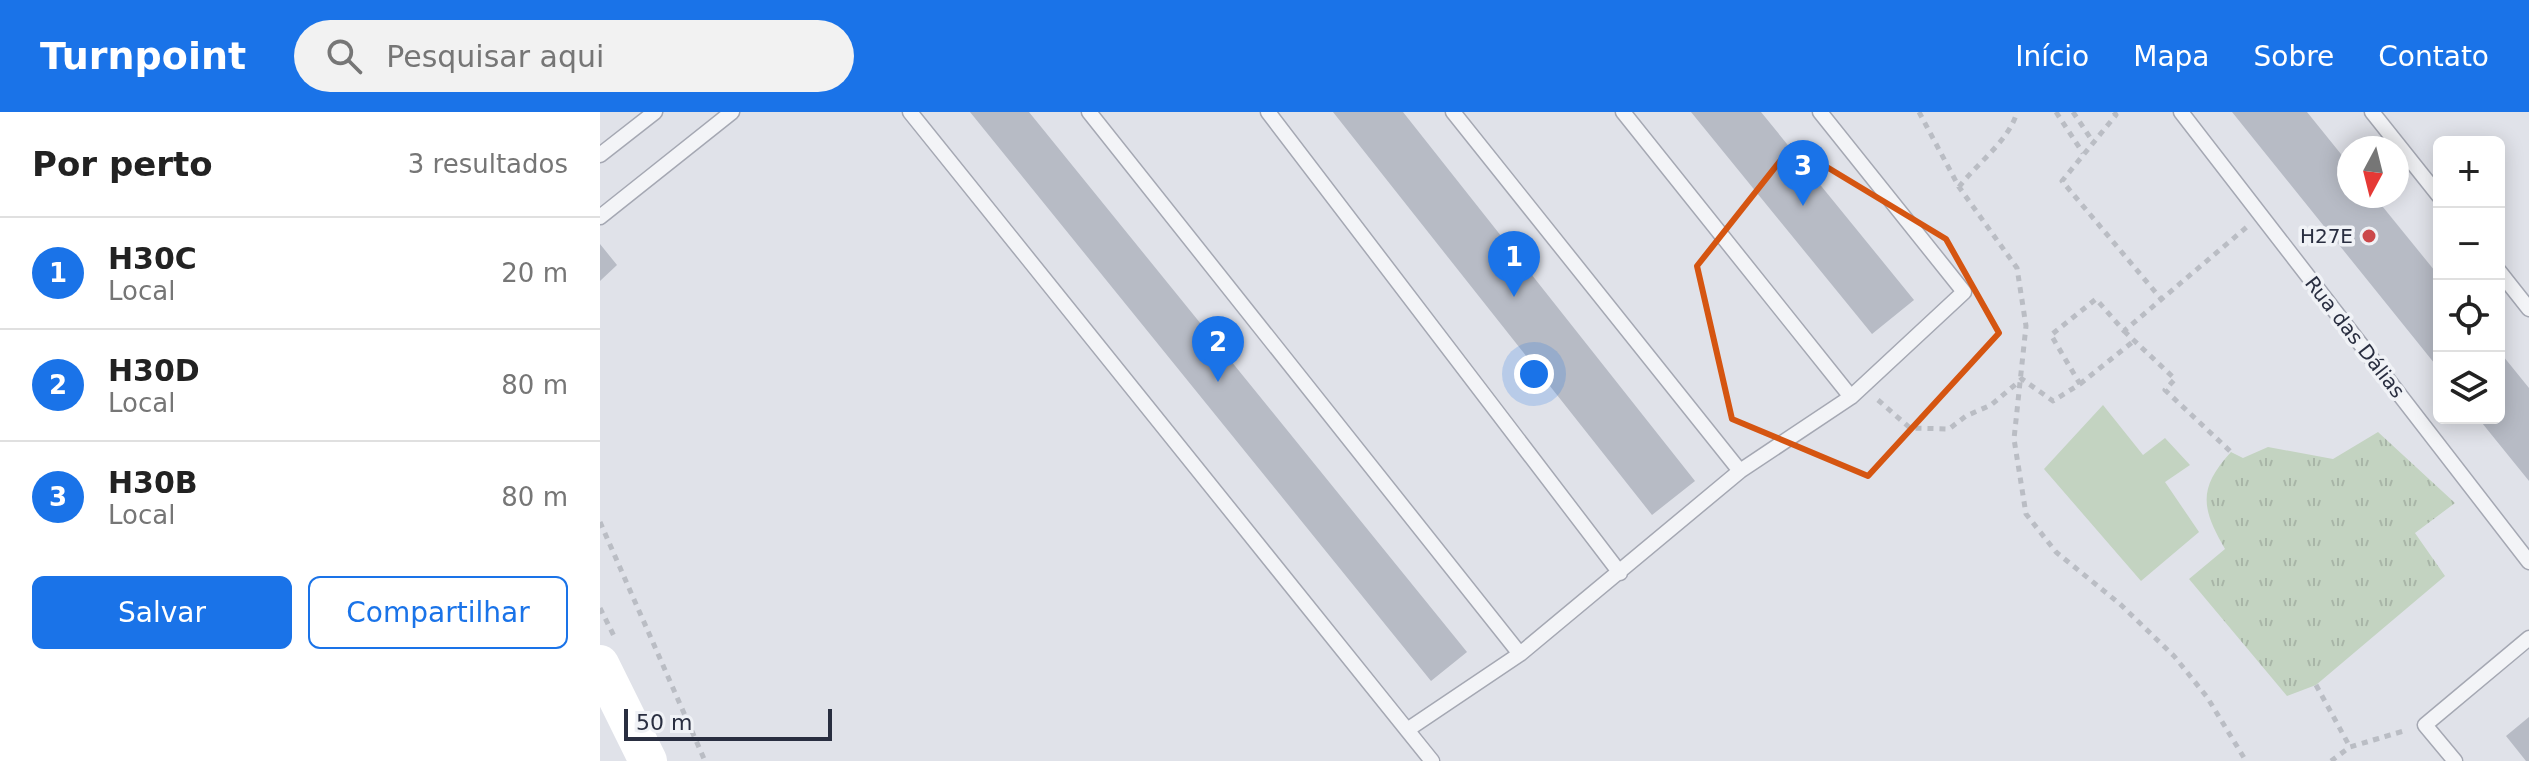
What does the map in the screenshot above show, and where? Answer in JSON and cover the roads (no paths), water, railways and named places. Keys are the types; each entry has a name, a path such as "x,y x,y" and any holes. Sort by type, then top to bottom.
{"main road":[{"path":"600,664 648,761"}],"lane":[{"path":"600,155 655,112"},
{"path":"602,211 732,112"},
{"path":"910,112 1432,761"},
{"path":"1089,112 1520,654"},
{"path":"1268,112 1620,573"},
{"path":"1453,112 1740,471"},
{"path":"1623,112 1851,397"},
{"path":"1407,730 1520,654 1740,471 1851,397 1964,292 1820,112"},
{"name":"Rua das Dálias","path":"2181,112 2529,562"},
{"path":"2372,112 2433,188"},
{"path":"2505,279 2529,309"},
{"path":"2455,761 2425,725 2529,638"}],"place":[{"name":"H30B","path":"1803,206"},
{"name":"H27E","path":"2369,236"},
{"name":"H30C","path":"1514,297"},
{"name":"H30D","path":"1218,382"}]}
